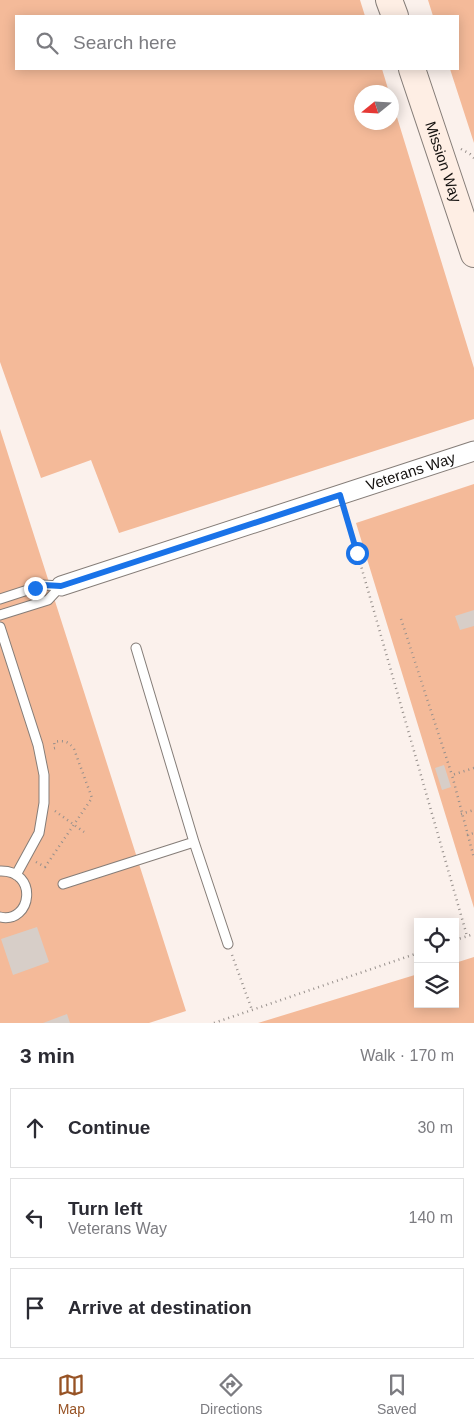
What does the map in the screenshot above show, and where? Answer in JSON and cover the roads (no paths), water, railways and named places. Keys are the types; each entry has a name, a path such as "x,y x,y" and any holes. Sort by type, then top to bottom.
{"street":[{"path":"390,0 395,15"},
{"name":"Mission Way","path":"412,70 474,254"},
{"name":"Veterans Way","path":"61,586 474,451"}],"lane":[{"name":"Veterans Way","path":"0,599 43,585 61,586"},
{"name":"Veterans Way","path":"0,615 48,600 61,586"},
{"path":"0,626 44,775 44,803 39,833 16,875"},
{"path":"136,648 194,842 228,944"},
{"path":"63,884 194,842"},
{"path":"0,871 9,871 16,875 26,885 28,896 24,907 16,915 5,918 0,917"}]}
